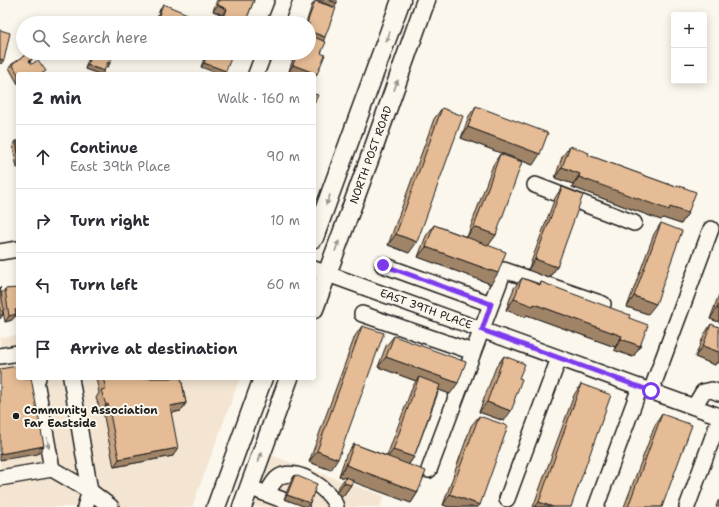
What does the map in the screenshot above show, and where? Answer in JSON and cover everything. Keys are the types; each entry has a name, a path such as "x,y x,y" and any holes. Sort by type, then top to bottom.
{"main road":[{"path":"316,233 401,0"},
{"name":"NORTH POST ROAD","path":"316,298 321,271 426,0"},
{"path":"216,507 261,380"},
{"path":"242,507 288,380"}],"street":[{"path":"278,16 284,0"},
{"path":"257,72 261,60"},
{"path":"535,185 634,223"},
{"path":"596,507 711,229"},
{"path":"1,247 16,249"},
{"path":"383,265 491,304"},
{"path":"429,470 504,270 603,304"},
{"name":"EAST 39TH PLACE","path":"321,271 719,416"},
{"path":"362,314 473,352"},
{"path":"0,356 16,353"},
{"path":"508,499 559,358"},
{"path":"37,380 52,469"},
{"path":"71,380 90,491 85,507"},
{"path":"694,407 703,392 712,390 719,393"},
{"path":"687,507 719,420"},
{"path":"0,478 52,469 90,491 111,507"},
{"path":"267,494 272,484 280,476 290,473 301,476 324,489 331,496 336,507"},
{"path":"249,487 301,507"}],"shaded area":[{"path":"16,335 16,380 239,380 192,507 0,507 0,338"},
{"path":"270,455 384,496 380,507 251,507"}],"building":[{"path":"219,0 254,0 248,16 225,16 227,9 218,5"},
{"path":"329,0 337,0 337,3"},
{"path":"315,1 336,8 325,37 316,34 316,16 310,16"},
{"path":"163,4 190,15 190,16 159,16"},
{"path":"0,30 10,33 4,60 0,59"},
{"path":"316,38 326,42 321,53 325,55 317,74 316,72 312,72 293,65 295,60 316,60"},
{"path":"18,60 30,60 29,61 32,64 38,60 46,71 17,72 12,64"},
{"path":"89,60 111,60 110,63 108,62 104,71 87,65"},
{"path":"205,60 230,60 226,71 204,63"},
{"path":"476,106 548,133 540,154 468,127"},
{"path":"442,108 463,116 417,242 396,234"},
{"path":"570,146 589,153 588,155 676,187 677,185 696,192 688,213 670,207 669,210 579,177 580,174 562,167"},
{"path":"500,154 522,162 496,235 474,227"},
{"path":"562,187 583,195 557,267 535,259"},
{"path":"661,223 682,231 656,304 634,296"},
{"path":"434,225 506,252 498,273 426,247"},
{"path":"522,278 540,285 541,282 630,315 629,318 648,325 640,346 621,339 622,336 534,304 533,306 514,299"},
{"path":"0,287 4,310 2,310 3,315 0,315"},
{"path":"16,288 16,314 9,316 5,289"},
{"path":"711,324 719,327 719,352 703,346"},
{"path":"362,326 384,333 338,459 317,451"},
{"path":"394,336 466,362 458,383 386,357"},
{"path":"504,356 525,364 519,378 522,379 511,411 487,402"},
{"name":"Community Association Far Eastside","path":"16,366 16,380 31,380 44,446 0,454 0,369"},
{"path":"419,377 440,385 414,457 393,450"},
{"path":"104,380 181,380 186,403 170,406 178,448 119,459 108,404 106,405 101,390 106,389"},
{"path":"581,384 611,395 571,507 553,507 539,502"},
{"path":"662,414 692,425 662,507 628,507"},
{"path":"479,416 508,426 480,505 450,494"},
{"path":"354,444 426,471 418,492 346,465"},
{"path":"295,475 317,484 310,503 287,495"},
{"path":"346,477 353,480 351,485 344,483"}],"place":[{"name":"Community Association Far Eastside","path":"16,416"}],"route":[{"path":"383,265 491,304 482,330 651,391"}]}
